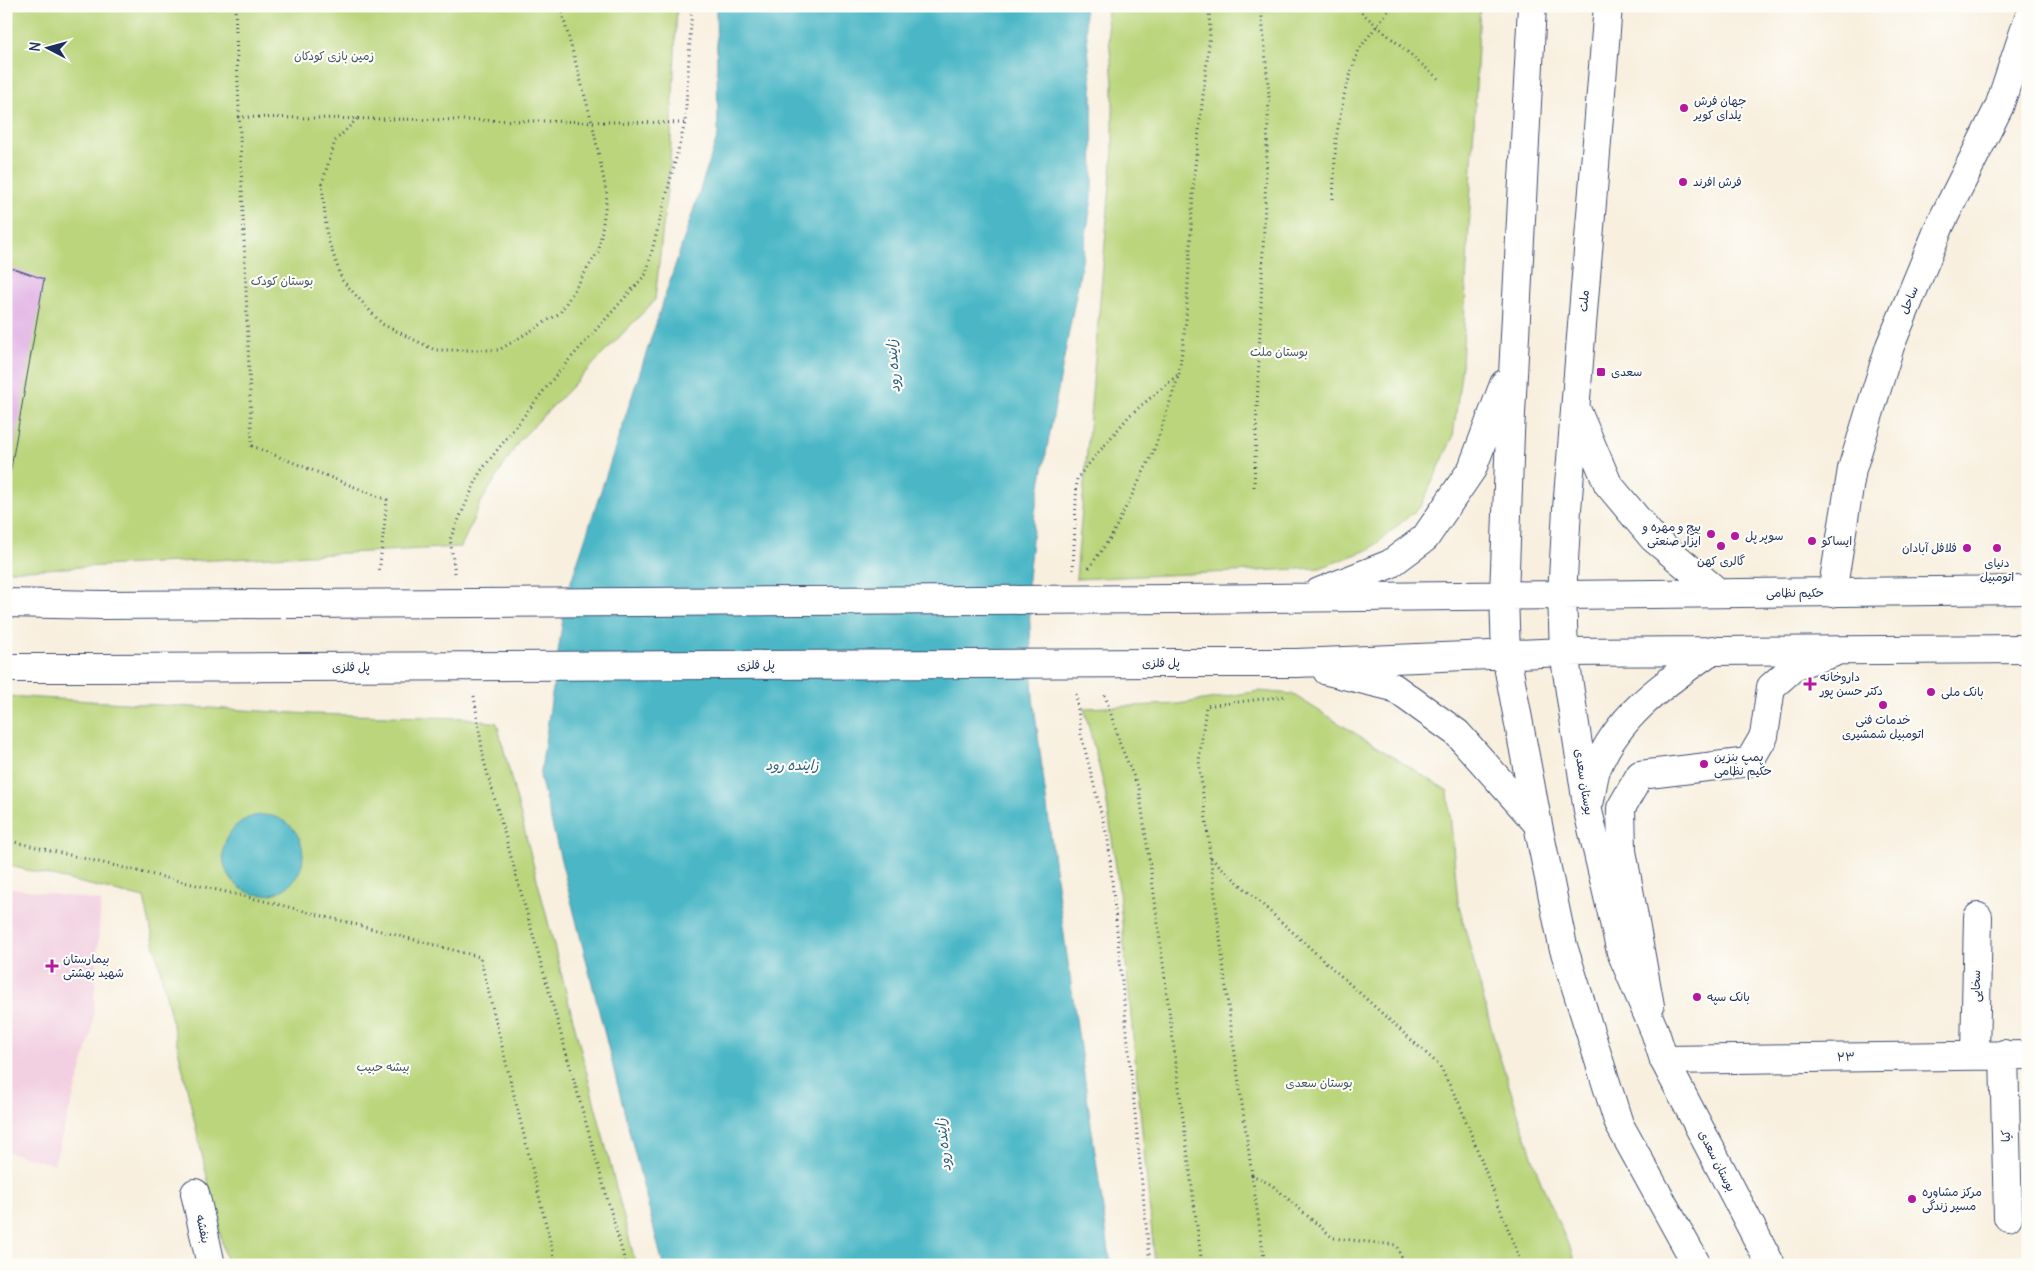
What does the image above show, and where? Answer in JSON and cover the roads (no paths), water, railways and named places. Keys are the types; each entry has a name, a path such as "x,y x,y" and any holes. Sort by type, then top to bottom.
{"main road":[{"path":"1532,6 1504,595 1506,656 1563,946 1619,1124 1697,1265"},
{"name":"ملت","path":"1562,595 1608,6"},
{"name":"ساحل","path":"1832,593 1852,469 1890,346 1942,223 1999,107 2028,20"},
{"path":"1302,598 1390,564 1425,538 1472,469 1514,359"},
{"path":"1576,407 1608,484 1653,538 1719,593"},
{"name":"حکیم نظامی","path":"1504,595 2028,590"},
{"path":"6,604 376,604 1504,595"},
{"name":"بوستان سعدی","path":"1562,595 1564,652 1588,811 1621,952 1664,1060 1770,1265"},
{"path":"1564,652 2028,648"},
{"path":"1588,811 1596,770 1618,728 1662,685 1712,650"},
{"path":"1654,1032 1622,851 1621,808 1640,775 1750,762 1764,736 1771,688 1796,665 1839,651"},
{"name":"پل فلزی","path":"6,668 1296,664 1564,652"},
{"path":"1296,664 1393,688 1457,733 1538,825"},
{"name":"سخایی","path":"1975,1054 1978,918"},
{"name":"۲۳","path":"1664,1060 2016,1054"},
{"name":"کیا","path":"2008,1217 2016,1054"},
{"name":"بنفشه","path":"195,1193 211,1265"}],"water":[{"name":"زاینده رود","path":"716,6 1084,6 1092,90 1093,191 1081,268 1035,512 1028,578 1033,697 1058,892 1111,1265 663,1265 540,777 566,597 718,135"},
{"path":"263,815 278,818 291,827 300,840 303,855 300,870 291,883 278,892 263,895 248,892 235,883 226,870 223,855 226,840 235,827 248,818"}],"place":[{"name":"جهان فرش یلدای کویر","path":"1684,108"},
{"name":"فرش افرند","path":"1683,182"},
{"name":"سعدی","path":"1601,372"},
{"name":"پیچ و مهره و ایزار صنعتی","path":"1711,534"},
{"name":"سوپر پل","path":"1735,536"},
{"name":"ایساکو","path":"1812,541"},
{"name":"گالری کهن","path":"1721,546"},
{"name":"فلافل آبادان","path":"1967,548"},
{"name":"دنیای اتومبیل","path":"1997,548"},
{"name":"داروخانه دکتر حسن پور","path":"1810,684"},
{"name":"بانک ملی","path":"1931,692"},
{"name":"خدمات فنی اتومبیل شمشیری","path":"1883,705"},
{"name":"پمپ بنزین حکیم نظامی","path":"1704,764"},
{"name":"بیمارستان شهید بهشتی","path":"52,966"},
{"name":"بانک سپه","path":"1697,997"},
{"name":"مرکز مشاوره مسیر زندگی","path":"1912,1199"}],"park label":[{"name":"زمین بازی کودکان","path":"334,56"},
{"name":"بوستان کودک","path":"282,281"},
{"name":"بوستان ملت","path":"1279,352"},
{"name":"بیشه حبیب","path":"383,1067"}]}
